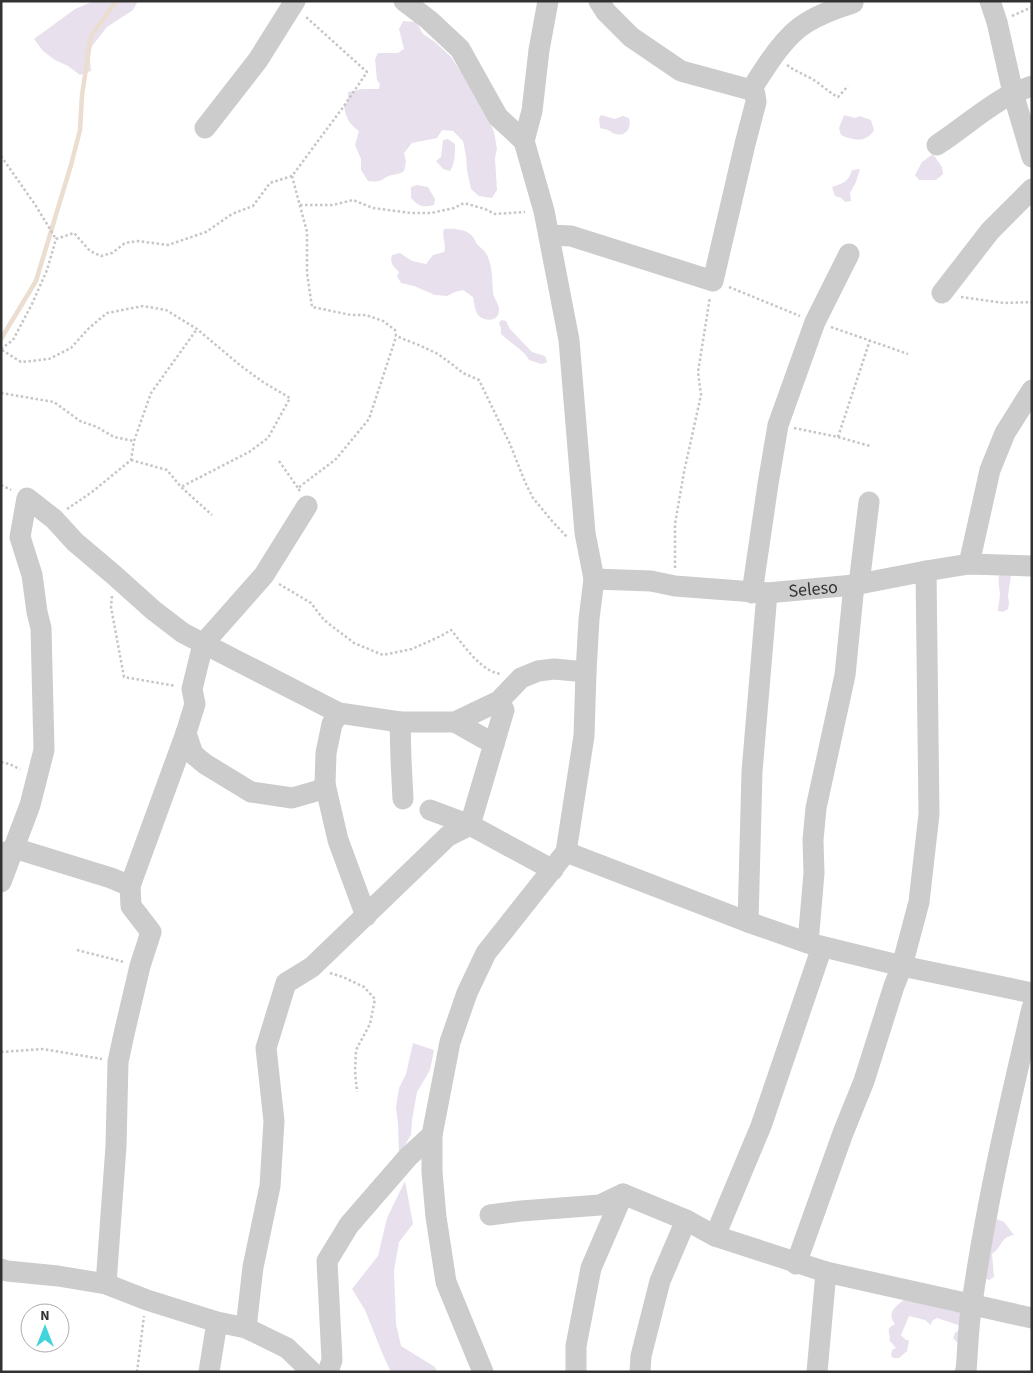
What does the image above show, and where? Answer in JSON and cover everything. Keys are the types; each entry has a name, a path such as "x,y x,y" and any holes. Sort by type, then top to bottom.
{"street":[{"path":"404,1 429,20 460,50 498,117 524,142 544,211 569,340 585,534 594,579 589,619 584,736 566,852 486,953 467,993 450,1042 432,1135 432,1172 436,1217 446,1282 483,1372"},
{"path":"524,142 532,111 539,50 548,1"},
{"path":"990,1 1022,90 1032,158"},
{"path":"751,90 774,54 804,23 835,8 853,2"},
{"path":"205,128 258,60 294,3"},
{"path":"549,235 571,236 713,281 756,102 755,94 751,90 681,71 631,37 607,5"},
{"path":"938,145 997,101 1022,90"},
{"path":"942,293 990,231 1032,189"},
{"path":"748,922 760,593 768,484 778,424 814,322 849,254"},
{"path":"969,564 990,470 1005,433 1032,390"},
{"path":"106,1284 116,1146 118,1062 140,966 151,932 131,906 130,886 195,704 192,689 203,644 264,576 303,497"},
{"path":"1,882 8,852 30,805 44,750 41,628 32,576 20,537 27,498 54,519 75,542 153,610 183,632 339,714 400,722 455,722 499,701 521,678 538,671 554,669 586,672"},
{"path":"715,1236 761,1126 815,945 813,840 816,808 845,675 869,502"},
{"name":"Seleso","path":"594,579 651,581 675,586 760,593 856,585 969,564 1032,566"},
{"path":"796,1264 842,1133 864,1081 902,966 919,902 929,814 926,571"},
{"path":"246,1328 253,1267 270,1186 274,1121 266,1048 286,983 312,967 448,836 470,825 504,710 499,701"},
{"path":"339,714 332,724 326,752 325,784 338,840 366,916"},
{"path":"400,722 403,799"},
{"path":"455,722 494,744"},
{"path":"186,733 193,754 204,764 251,792 292,798 320,790 325,784"},
{"path":"430,810 470,825 553,870"},
{"path":"8,852 111,878 130,886"},
{"path":"566,852 748,922 815,945 902,966 1032,993"},
{"path":"966,1372 971,1305 1005,1120 1032,1008"},
{"path":"328,1372 332,1360 327,1261 350,1225 408,1157 432,1135"},
{"path":"490,1215 600,1204 623,1194 686,1220 715,1236 796,1264 1032,1318"},
{"path":"576,1372 576,1346 591,1268 623,1194"},
{"path":"640,1372 641,1356 660,1281 686,1220"},
{"path":"817,1372 826,1272"},
{"path":"3,1276 58,1276 106,1284 146,1300 217,1322 246,1328 287,1348 312,1372"},
{"path":"209,1372 217,1322"}],"path":[{"path":"56,239 74,233 90,251 101,256 112,253 125,243 138,241 168,245 206,232 232,214 253,206 270,183 292,176 367,72 294,3"},
{"path":"774,54 782,62 838,97 848,86"},
{"path":"1,156 36,206 56,239 47,270 32,304 13,340 2,350 20,362 49,359 71,348 89,328 107,313 143,306 166,310 197,329 263,382 290,398 268,438 249,452 182,487"},
{"path":"280,461 303,497 369,419 396,336 395,330 383,321 366,315 351,315 312,308 308,273 307,232 292,176"},
{"path":"300,205 333,205 353,200 373,208 412,213 431,213 454,208 464,203 495,214 544,211"},
{"path":"675,586 675,524 701,395 698,372 713,281 814,322 908,354"},
{"path":"942,293 1004,303 1032,302"},
{"path":"54,519 92,492 131,460 134,441 151,393 197,329"},
{"path":"396,336 438,354 463,373 479,380 510,444 533,498 576,546 588,548"},
{"path":"838,437 870,340"},
{"path":"1,393 54,402 80,421 97,427 114,437 134,441"},
{"path":"778,424 870,446"},
{"path":"131,460 167,470 212,516"},
{"path":"114,575 111,608 124,677 192,689"},
{"path":"264,576 311,602 324,620 354,643 384,655 412,648 451,630 485,668 496,674 521,678"},
{"path":"77,950 140,966"},
{"path":"312,967 343,977 364,987 375,999 370,1024 356,1050 357,1092"},
{"path":"1,1052 42,1049 118,1062"},
{"path":"136,1372 146,1300"}],"shaded area":[{"path":"94,1 138,1 133,10 107,27 89,50 91,71 80,75 43,51 34,39 75,9"},
{"path":"403,21 415,22 423,34 451,57 483,105 494,132 497,149 495,158 497,190 492,198 479,196 471,189 463,141 453,131 442,130 437,138 412,143 404,153 406,162 404,171 401,173 388,176 380,181 368,181 361,170 361,159 355,145 359,131 348,120 344,106 348,101 348,92 362,89 379,89 380,84 377,80 375,59 378,53 398,53 404,49 399,29"},
{"path":"601,115 615,119 623,116 629,118 629,128 620,135 600,128 599,118"},
{"path":"844,115 855,118 860,116 871,120 874,130 867,137 859,140 841,135 839,128"},
{"path":"448,139 455,144 454,162 450,171 443,169 436,161 441,157 443,140"},
{"path":"933,154 942,167 943,174 936,180 919,180 915,175 922,162"},
{"path":"860,169 850,193 851,201 845,202 835,196 832,187 845,182 852,170"},
{"path":"417,185 428,187 435,199 434,205 421,206 411,198 411,187"},
{"path":"444,229 456,229 467,232 488,256 492,272 494,298 499,309 498,315 493,319 487,320 478,315 473,297 463,290 447,296 435,295 401,283 397,276 399,272 392,263 392,255 400,253 412,261 426,264 433,255 444,252"},
{"path":"501,320 506,321 510,329 532,352 545,356 546,363 541,364 529,360 520,349 501,334 499,323"},
{"path":"999,575 1011,575 1008,609 1003,612 998,611"},
{"path":"413,1043 434,1050 430,1070 417,1092 411,1135 399,1155 396,1107 399,1088 406,1074"},
{"path":"405,1181 413,1224 399,1242 394,1270 396,1324 401,1346 435,1367 437,1372 391,1372 365,1310 352,1289 378,1256 387,1218"},
{"path":"992,1217 1004,1222 1014,1235 1006,1238 992,1254 994,1277 989,1280 981,1277"},
{"path":"908,1297 966,1309 970,1372 954,1372 960,1360 958,1343 953,1338 961,1326 937,1318 932,1321 931,1325 925,1320 909,1316 901,1335 906,1340 909,1340 907,1351 899,1358 893,1358 891,1355 892,1350 896,1348 889,1340 889,1328 895,1324 892,1319 892,1312 897,1305"}],"waterway":[{"path":"1,339 36,281 80,130 82,95 91,36 116,1"}]}
